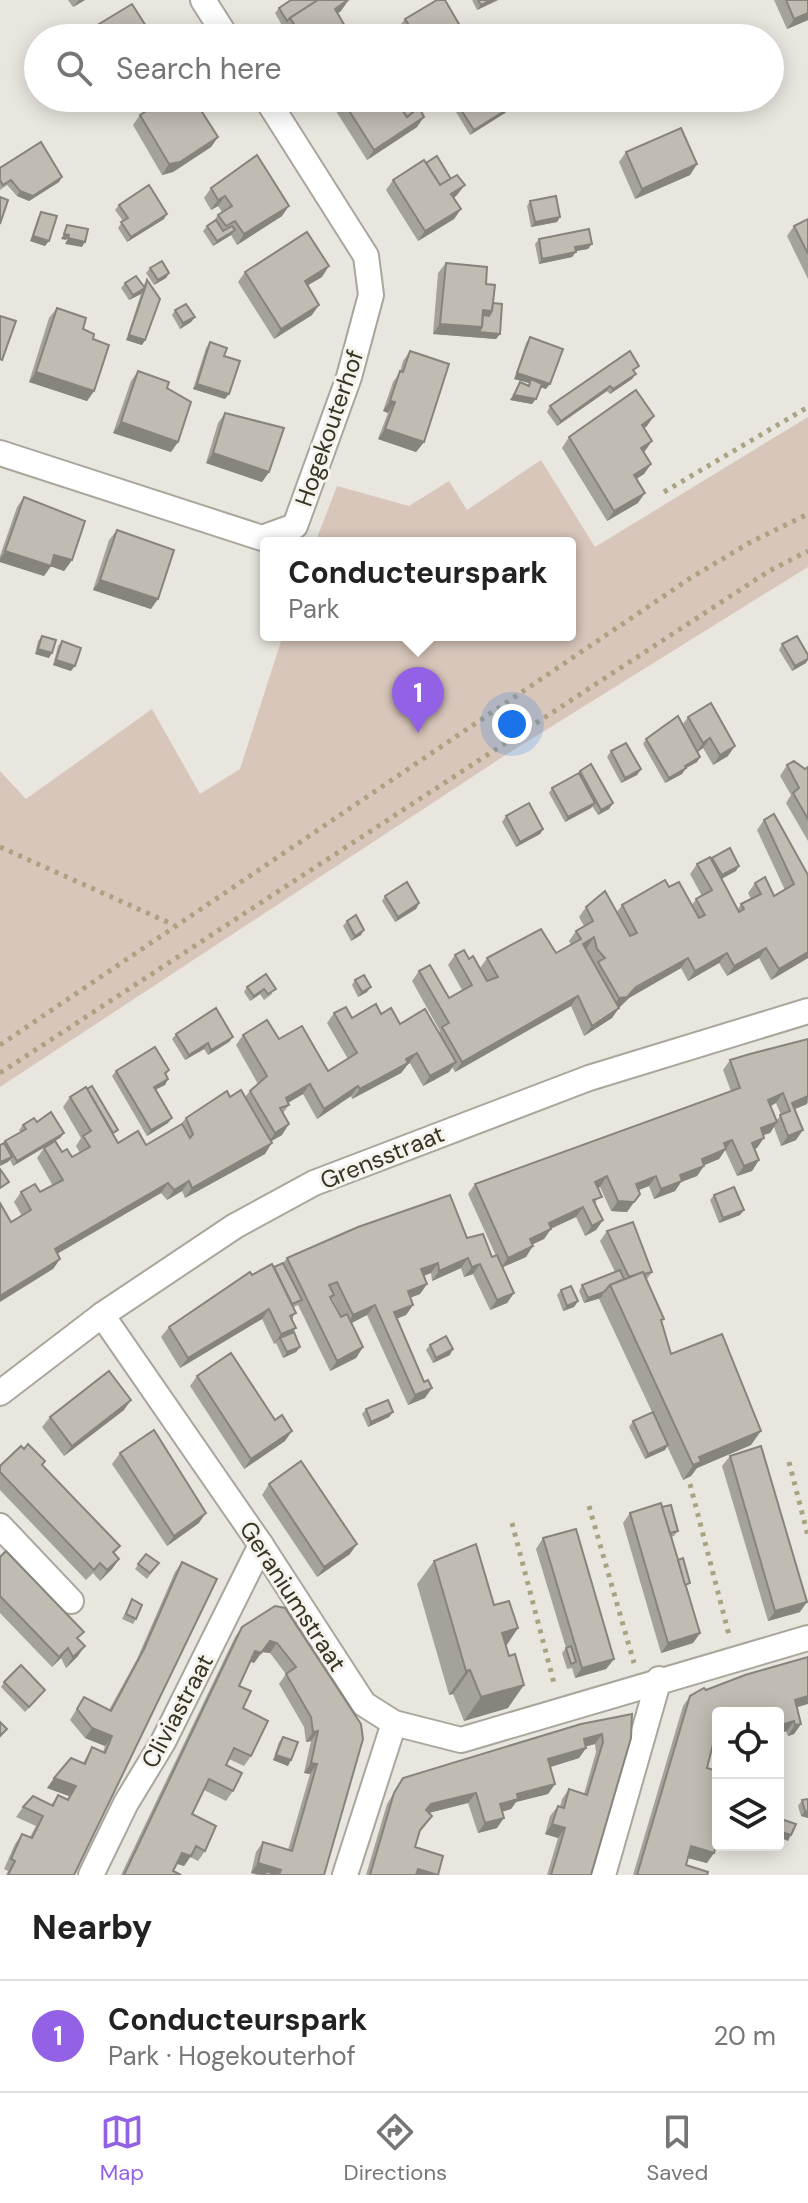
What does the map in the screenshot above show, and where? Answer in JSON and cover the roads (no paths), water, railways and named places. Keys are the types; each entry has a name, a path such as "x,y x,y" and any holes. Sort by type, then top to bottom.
{"street":[{"path":"203,0 218,24"},
{"name":"Hogekouterhof","path":"265,537 295,526 349,377 371,295 366,256 275,112"},
{"name":"Hogekouterhof","path":"0,453 260,537"},
{"name":"Grensstraat","path":"0,1393 102,1315 235,1226 314,1183 589,1078 808,1011"},
{"name":"Geraniumstraat","path":"102,1315 261,1545 364,1704 394,1723 461,1740 808,1638"},
{"path":"0,1526 71,1601"},
{"name":"Cliviastraat","path":"91,1875 126,1803 163,1742 261,1545"},
{"path":"603,1875 650,1682"},
{"path":"345,1875 394,1723"}],"place":[{"name":"Conducteurspark","path":"418,733"}]}
